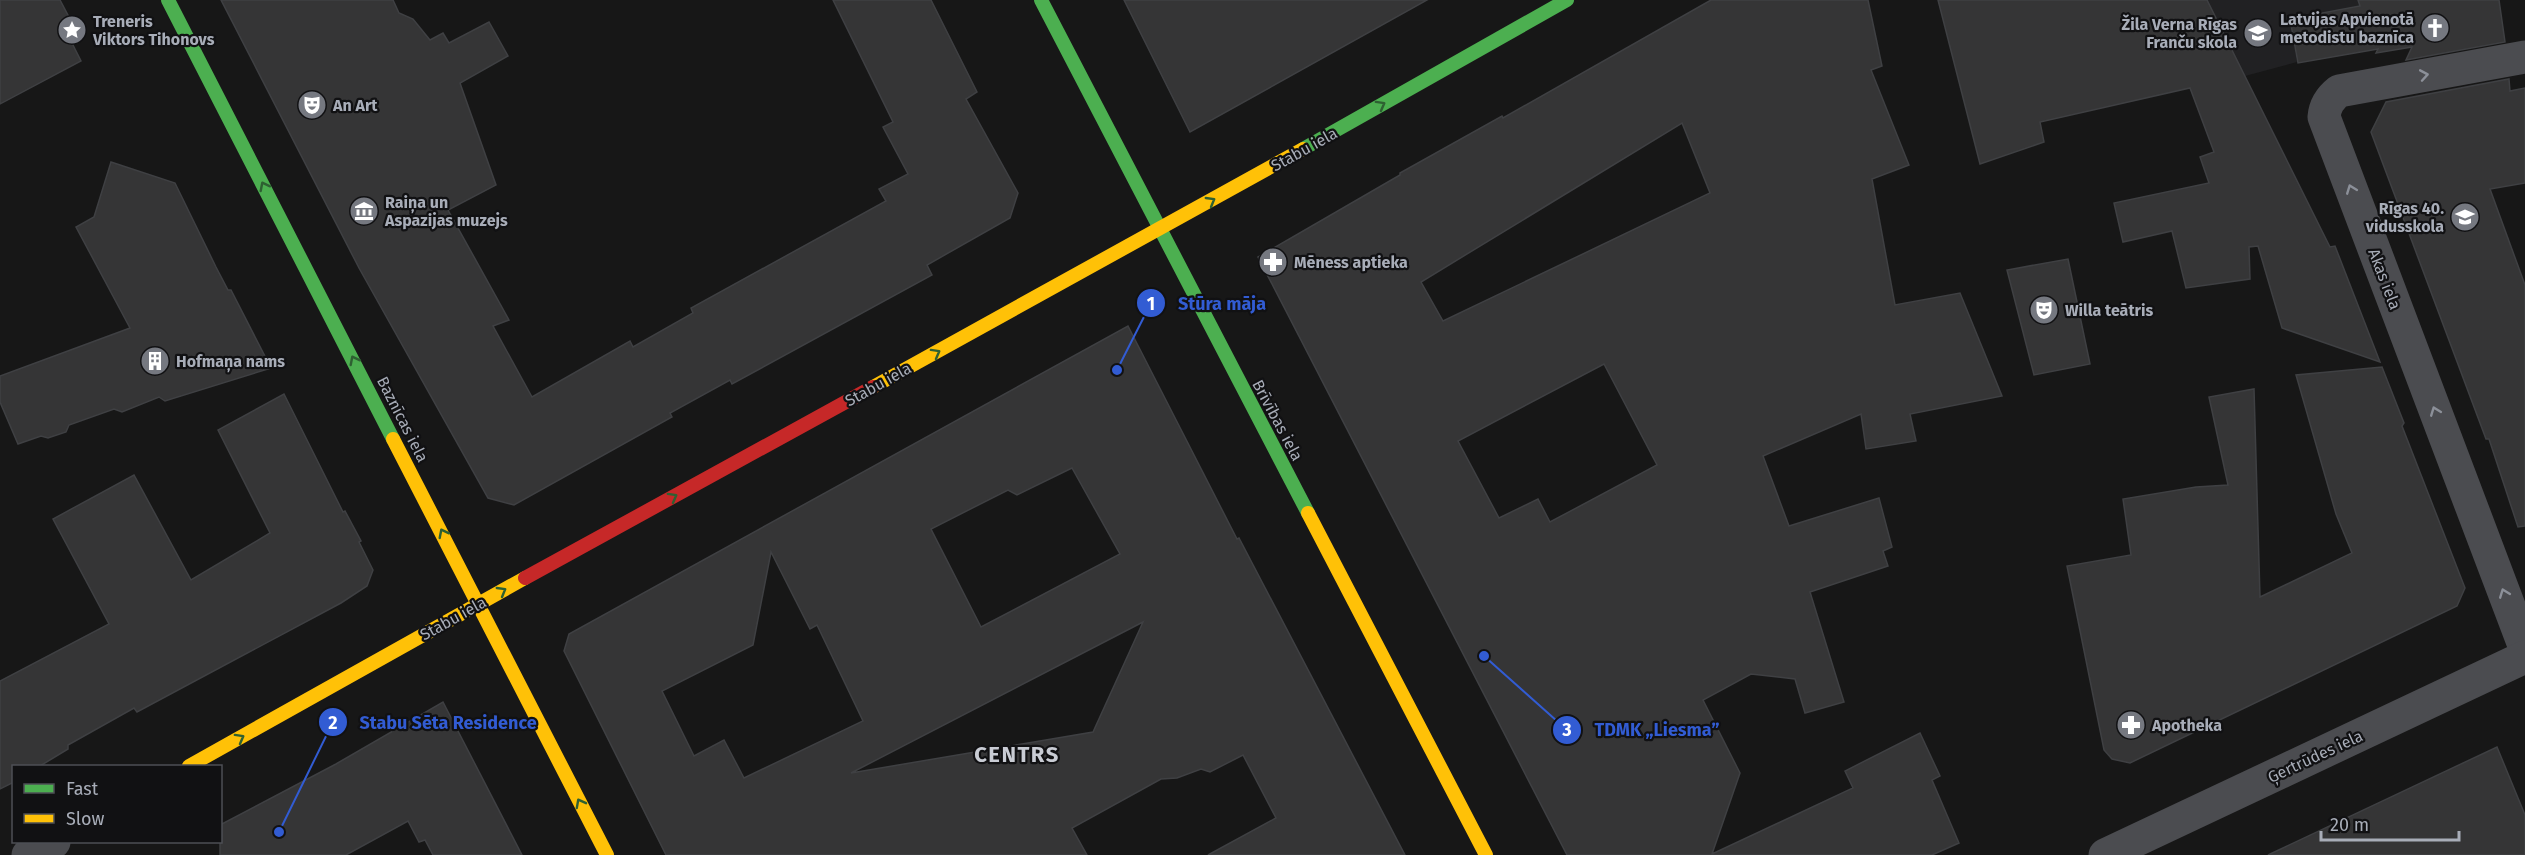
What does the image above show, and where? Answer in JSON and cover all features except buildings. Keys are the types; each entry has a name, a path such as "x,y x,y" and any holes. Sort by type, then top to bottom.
{"main road":[{"name":"Baznīcas iela","path":"168,0 479,604 501,653 607,855"},
{"name":"Brīvības iela","path":"1041,0 1486,855"},
{"name":"Stabu iela","path":"191,765 479,604 1161,230 1567,0"}],"street":[{"name":"Akas iela","path":"2525,57 2339,91 2330,98 2324,117 2525,648"},
{"name":"Ģertrūdes iela","path":"2106,855 2525,657"},
{"path":"28,855 52,843"}],"shaded area":[{"name":"Žila Verna Rīgas Franču skola","path":"2207,0 2358,0 2374,48 2290,19 2297,62 2245,76"}],"traffic: fast":[{"path":"168,0 393,439"},
{"path":"1041,0 1308,513"},
{"path":"1303,149 1567,0"}],"traffic: slow":[{"path":"873,387 1303,149"},
{"path":"393,439 607,855"},
{"path":"1308,513 1486,855"},
{"path":"191,765 525,578"}],"traffic: jam":[{"path":"525,578 873,387"}],"place":[{"name":"Latvijas Apvienotā metodistu baznīca","path":"2435,28"},
{"name":"Treneris Viktors Tihonovs","path":"72,30"},
{"name":"Žila Verna Rīgas Franču skola","path":"2258,33"},
{"name":"An Art","path":"312,105"},
{"name":"Raiņa un Aspazijas muzejs","path":"364,211"},
{"name":"Rīgas 40. vidusskola","path":"2465,217"},
{"name":"Mēness aptieka","path":"1273,262"},
{"name":"Willa teātris","path":"2044,310"},
{"name":"Hofmaņa nams","path":"155,361"},
{"name":"Stūra māja","path":"1117,370"},
{"name":"TDMK „Liesma”","path":"1484,656"},
{"name":"Apotheka","path":"2131,725"},
{"name":"Stabu Sēta Residence","path":"279,832"}],"district":[{"name":"CENTRS","path":"1017,754"}]}
